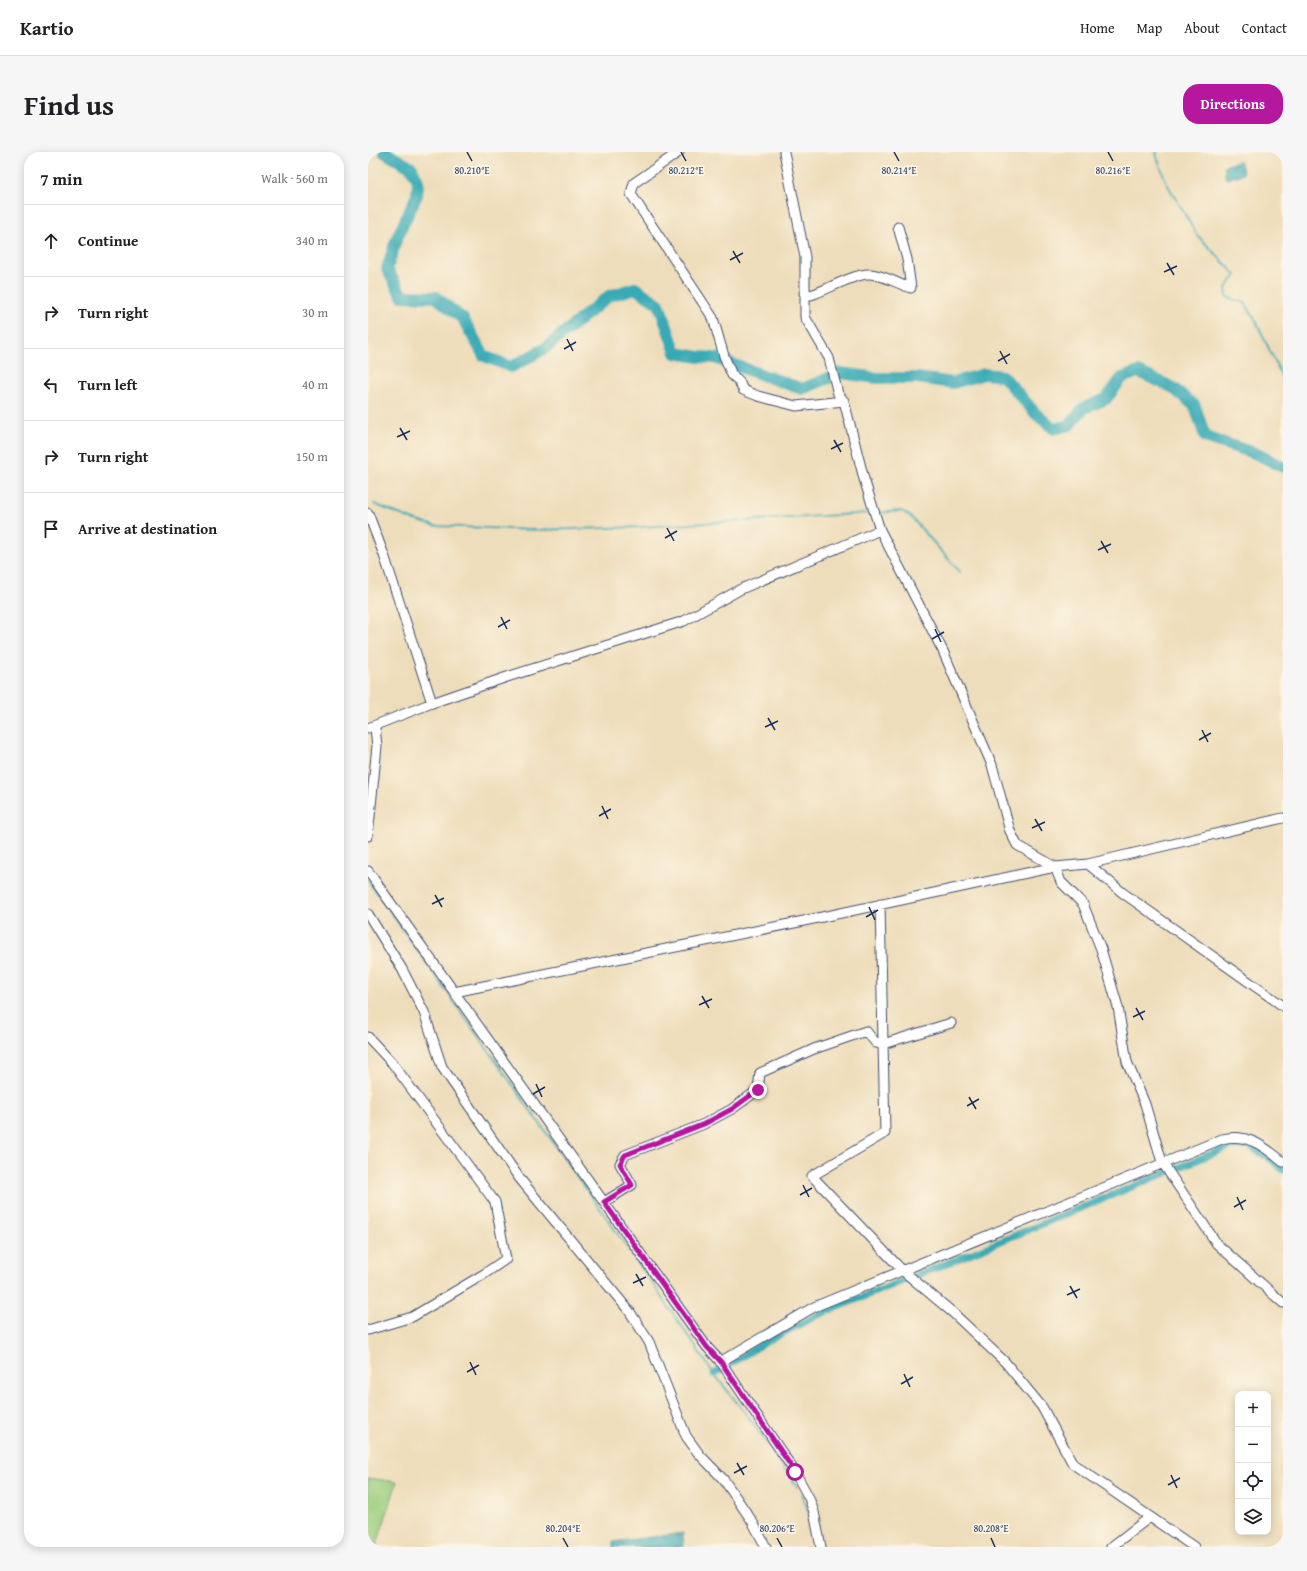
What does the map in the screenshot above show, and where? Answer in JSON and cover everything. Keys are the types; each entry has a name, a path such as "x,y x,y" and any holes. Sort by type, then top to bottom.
{"street":[{"path":"679,152 634,183 631,194 713,318 724,356 732,375 739,381 744,390 758,396 796,406 841,398"},
{"path":"784,152 805,257 804,317 829,358 880,530 949,665 992,765 1010,831 1017,845 1055,867 1061,882 1084,904 1101,949 1118,1007 1127,1062 1145,1104 1162,1163 1217,1244 1283,1303"},
{"path":"804,293 811,295 860,275 870,274 881,276 911,288 907,259 898,227"},
{"path":"368,512 384,555 432,703"},
{"path":"368,836 377,746 371,727 432,703 684,621 741,589 880,530"},
{"path":"454,992 1055,867 1088,864 1283,818"},
{"path":"1088,864 1123,893 1283,1006"},
{"path":"368,871 707,1347 721,1362 795,1472 809,1498 814,1512 821,1547"},
{"path":"880,904 885,1133 812,1176 902,1270 1005,1362 1042,1407 1073,1464 1194,1547"},
{"path":"368,914 402,969 424,1012 442,1067 520,1179 630,1312 649,1342 686,1436 699,1454 724,1480 752,1521 766,1547"},
{"path":"604,1202 632,1185 620,1164 625,1155 704,1124 732,1109 758,1090 760,1073 814,1049 866,1031 876,1043 883,1044 951,1022"},
{"path":"368,1037 393,1064 496,1202 506,1259 412,1318 368,1330"},
{"path":"721,1362 808,1309 1162,1163 1233,1136 1253,1140 1271,1151 1283,1162"},
{"path":"1111,1547 1150,1517"}],"green space":[{"path":"368,1478 397,1482 376,1547 368,1547"}],"water":[{"path":"1239,161 1241,162 1243,174 1226,179 1224,166"},
{"path":"683,1533 684,1547 613,1547 613,1542"}],"waterway":[{"path":"384,152 412,168 418,181 417,195 396,240 387,269 402,296 436,297 463,319 484,356 511,367 544,349 609,296 635,288 659,304 676,353 715,358 802,389 841,373 877,378 918,378 953,383 984,374 1003,376 1036,414 1054,429 1069,425 1084,408 1106,399 1122,378 1138,372 1172,387 1195,406 1205,437 1257,454 1283,467"},
{"path":"1157,152 1156,154 1166,182 1197,235 1236,275 1226,288 1227,297 1245,303 1256,321 1283,379"},
{"path":"374,504 411,519 435,526 538,530 641,527 872,513"},
{"path":"877,513 902,511 911,517 960,572"},
{"path":"368,880 646,1274 714,1374 747,1415 798,1488"},
{"path":"714,1374 766,1342 818,1315 1231,1146 1247,1145 1272,1160 1283,1170"},
{"path":"802,1495 810,1515"},
{"path":"812,1525 816,1547"}],"route":[{"path":"758,1090 732,1109 704,1124 670,1136 625,1155 620,1164 632,1185 604,1202 707,1347 721,1362 756,1417 795,1472"}]}
